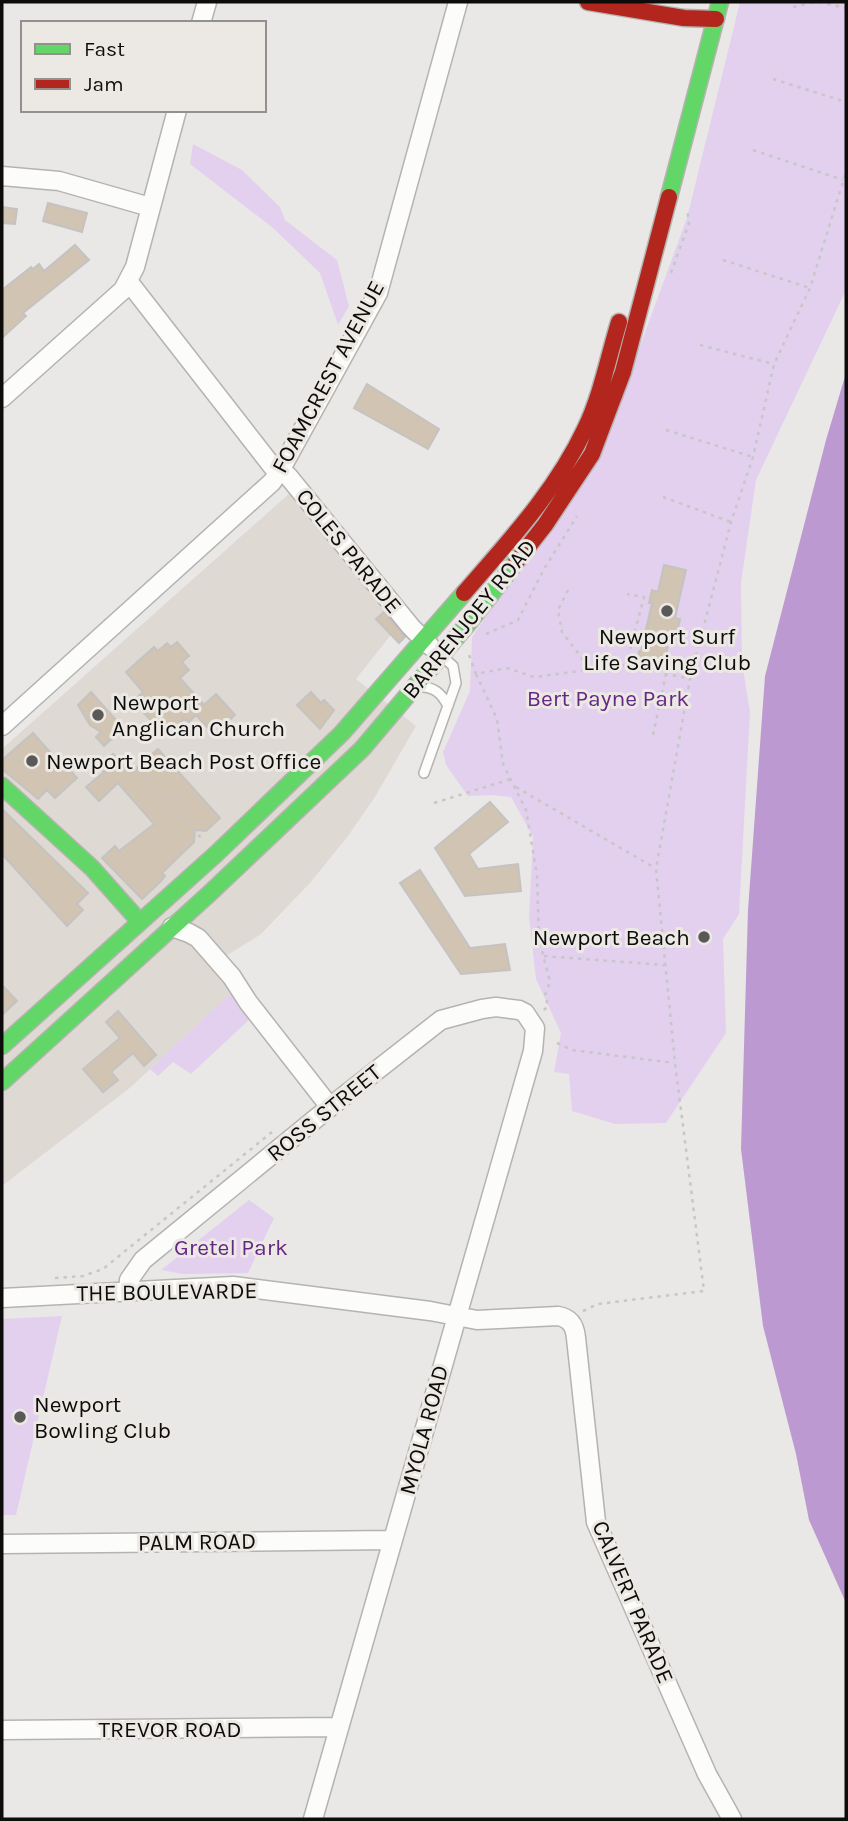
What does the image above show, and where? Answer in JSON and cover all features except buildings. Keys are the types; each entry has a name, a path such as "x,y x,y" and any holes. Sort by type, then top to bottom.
{"main road":[{"path":"588,2 684,18 716,19"},
{"name":"BARRENJOEY ROAD","path":"2,1082 362,749 416,688 545,525 592,454 623,372 720,2"},
{"name":"BARRENJOEY ROAD","path":"2,1046 254,819 342,733 540,503 590,415 629,288 696,45 716,19"},
{"path":"2,786 131,908 141,922"}],"street":[{"path":"202,21 207,2"},
{"name":"FOAMCREST AVENUE","path":"2,726 272,482 281,469 378,293 458,2"},
{"path":"2,398 123,290 135,267 176,112"},
{"path":"2,176 59,181 150,207"},
{"name":"COLES PARADE","path":"128,281 272,466 281,469 422,640 442,656"},
{"path":"172,927 198,938 232,977 248,1002 330,1107"},
{"name":"ROSS STREET","path":"128,1290 129,1280 143,1259 441,1020 496,1007 519,1010 528,1018"},
{"name":"MYOLA ROAD","path":"313,1819 535,1042 535,1028 528,1018"},
{"name":"THE BOULEVARDE","path":"2,1298 233,1286 456,1316"},
{"path":"456,1316 477,1320 558,1315 568,1319"},
{"name":"CALVERT PARADE","path":"568,1319 573,1324 576,1338 596,1521 707,1774 732,1819"},
{"name":"PALM ROAD","path":"2,1544 393,1540"},
{"name":"TREVOR ROAD","path":"2,1730 338,1727"}],"lane":[{"path":"424,773 456,683 453,666 442,656"},
{"path":"416,688 428,687 436,691 448,706"}],"path":[{"path":"793,7 814,2"},
{"path":"820,2 846,8"},
{"path":"773,79 846,102"},
{"path":"753,150 844,181"},
{"path":"568,1319 598,1304 705,1291 675,1063 656,869 690,679 731,522 753,457 774,364 810,288 846,172"},
{"path":"723,260 810,288"},
{"path":"700,345 774,364"},
{"path":"666,430 753,457"},
{"path":"663,497 731,522"},
{"path":"568,590 558,610 562,632 590,669"},
{"path":"626,665 644,597 627,594"},
{"path":"475,674 497,719 503,764 526,810 537,875 539,939 550,982 545,995 548,1006 528,1018"},
{"path":"653,735 666,674"},
{"path":"147,778 207,845"},
{"path":"434,803 511,779"},
{"path":"516,788 656,869"},
{"path":"544,956 664,965"},
{"path":"557,1043 572,1050 675,1063"},
{"path":"50,1279 83,1276 103,1269 276,1129"}],"shaded area":[{"path":"846,373 846,1603 809,1520 796,1454 763,1326 741,1149 748,910 765,676"},
{"path":"291,492 398,626 356,679 416,726 375,797 310,883 261,934 226,956 245,980 131,1087 2,1186 2,749"}],"green space":[{"name":"Bert Payne Park","path":"740,2 846,2 846,290 756,480 741,583 742,662 750,712 739,914 723,939 726,1033 666,1123 615,1124 572,1111 569,1074 554,1072 561,1033 536,979 529,917 533,837 511,797 468,796 446,765 443,752 470,691 472,637 604,444 687,218"},
{"path":"193,144 242,170 280,207 285,220 337,260 349,306 338,325 320,273 273,228 190,164"},
{"path":"231,993 251,1018 191,1074 173,1062 158,1076 150,1069"},
{"name":"Gretel Park","path":"249,1200 274,1218 248,1273 183,1274 161,1270"},
{"name":"Newport Bowling Club","path":"62,1316 16,1515 2,1515 2,1319"}],"traffic: fast":[{"path":"669,197 720,2"},
{"path":"2,1082 210,893 362,749 471,620 516,562"},
{"path":"2,1046 216,854 342,733 464,593"},
{"path":"2,786 92,868 140,922"}],"traffic: jam":[{"path":"588,2 684,18 716,19"},
{"path":"516,562 545,525 592,454 623,372 669,197"},
{"path":"464,593 546,495 573,452 596,403 619,322"}],"place":[{"name":"Newport Surf Life Saving Club","path":"667,611"},
{"name":"Newport Anglican Church","path":"98,715"},
{"name":"Newport Beach Post Office","path":"32,761"},
{"name":"Newport Beach","path":"704,937"},
{"name":"Newport Bowling Club","path":"20,1417"}]}
